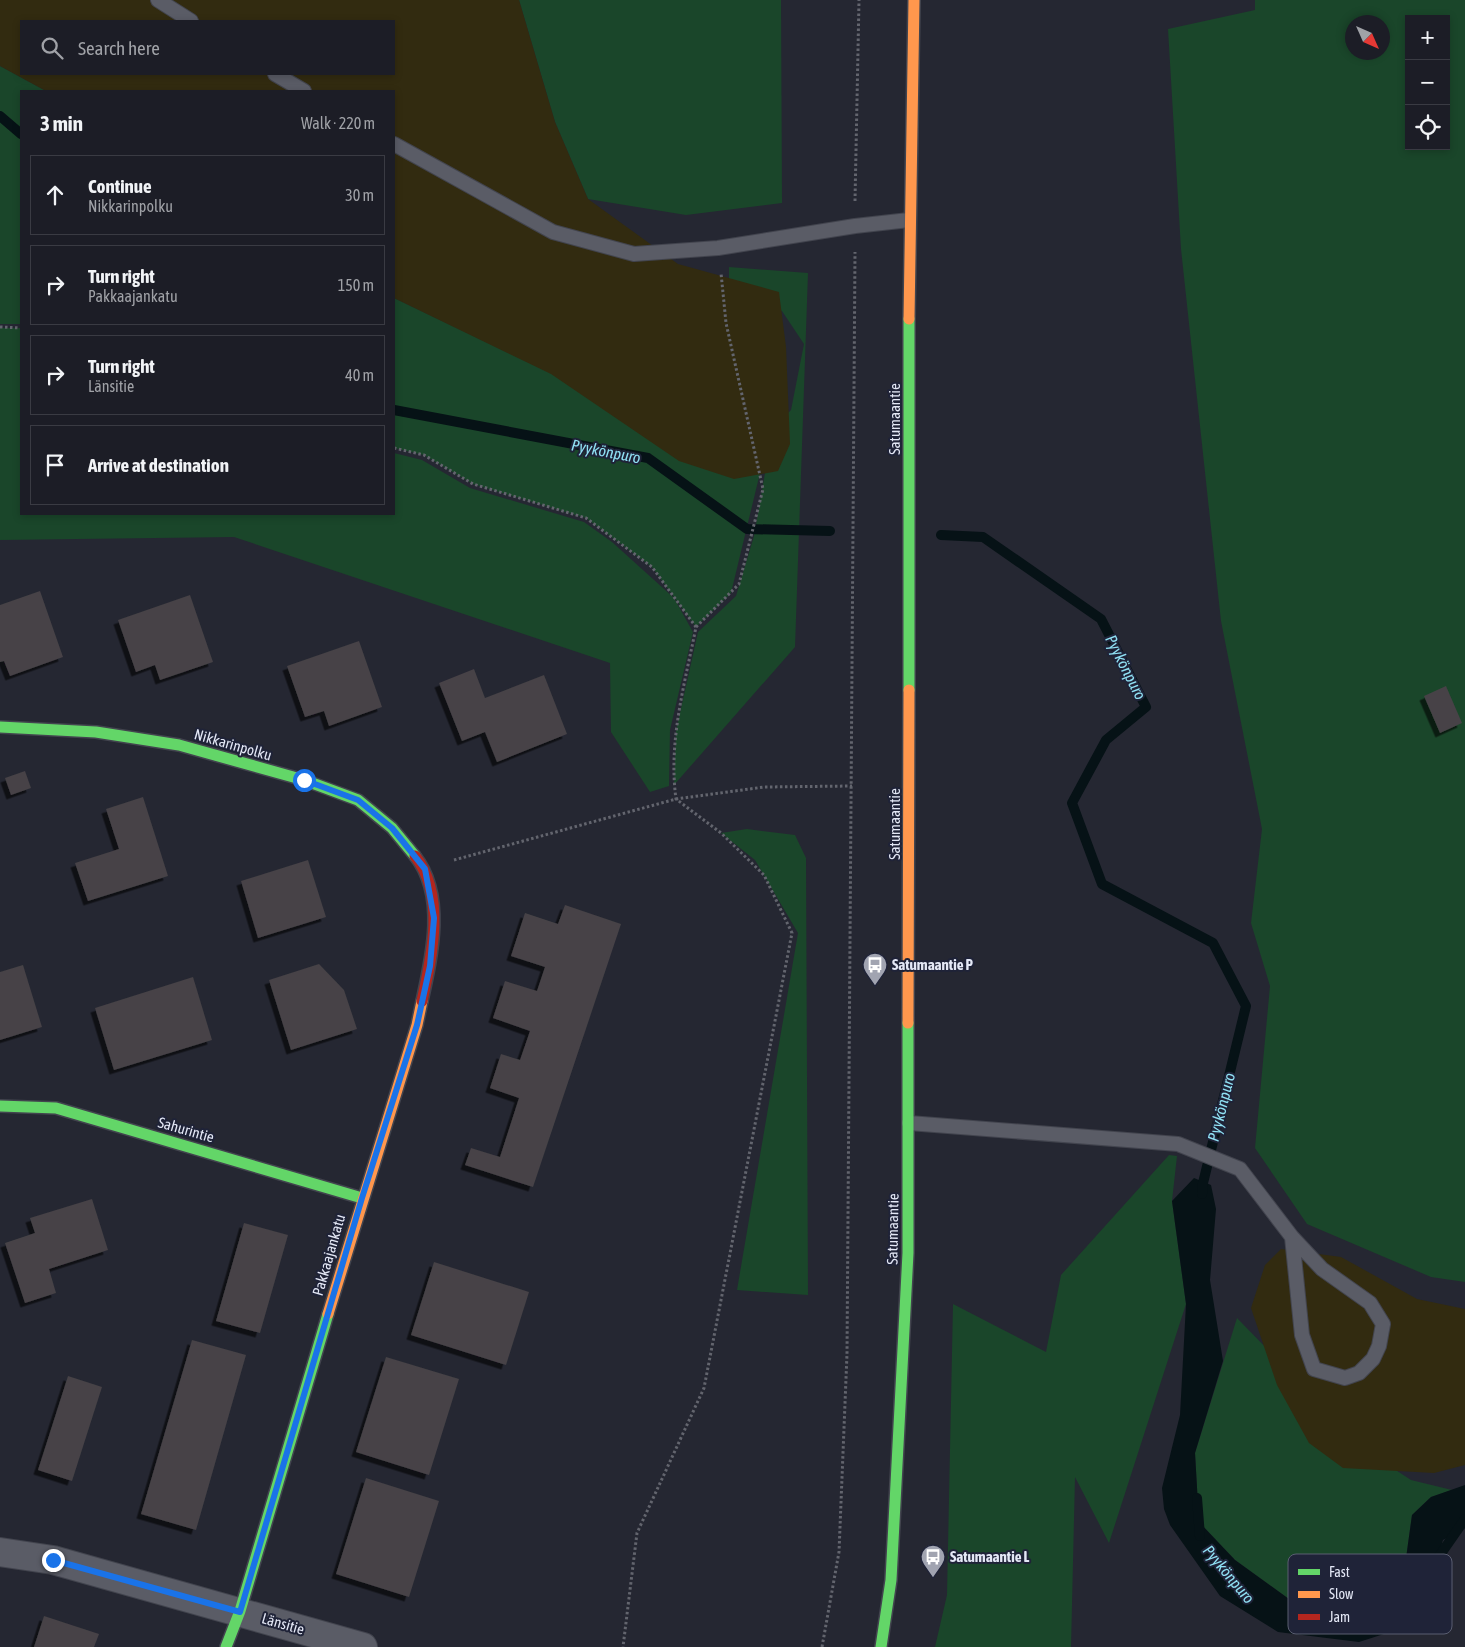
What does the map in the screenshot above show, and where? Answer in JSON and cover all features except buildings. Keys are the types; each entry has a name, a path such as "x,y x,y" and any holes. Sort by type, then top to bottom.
{"street":[{"name":"Satumaantie","path":"881,1647 891,1580 907,1283 909,1123 910,220 914,0"},
{"name":"Nikkarinpolku","path":"0,727 96,732 179,745 304,780 358,800 392,828 425,869"},
{"name":"Pakkaajankatu","path":"226,1647 240,1612 362,1198 417,1025 430,966 434,918 425,869"},
{"name":"Sahurintie","path":"0,1106 56,1108 362,1198"},
{"name":"Länsitie","path":"0,1552 53,1560 363,1647"}],"lane":[{"path":"158,0 189,20"},
{"path":"277,75 302,90"},
{"path":"395,145 553,232 634,254 718,248 855,226 910,220"},
{"path":"909,1123 1178,1144 1240,1170 1292,1237 1322,1269 1370,1303 1382,1324 1380,1346 1373,1359 1359,1373 1345,1378 1314,1369 1302,1335 1292,1237"}],"path":[{"path":"822,1647 838,1552 847,1354 858,0"},
{"path":"623,1647 637,1533 704,1388 792,933 764,875 721,833 676,799 674,785 676,731 696,627 739,584 763,489 726,323 718,248"},
{"path":"0,327 20,328"},
{"path":"395,448 424,455 472,484 586,518 652,567 696,627"},
{"path":"425,869 676,799 764,787 852,786"}],"green space":[{"path":"519,0 781,0 782,203 686,215 588,199 555,122"},
{"path":"1255,0 1465,0 1465,1282 1431,1277 1307,1224 1255,1148 1270,986 1251,923 1262,829 1221,621 1181,249 1168,29 1255,10"},
{"path":"0,66 44,90 20,90 20,324 0,324"},
{"path":"729,267 808,273 795,647 674,785 676,731 698,632 736,596 754,536 765,473 758,444 791,410 804,344 782,311 729,298"},
{"path":"395,298 760,473 731,593 696,627 652,567 586,518 473,484 424,455 395,448"},
{"path":"0,328 20,328 20,515 395,515 395,453 422,460 470,488 584,522 612,542 674,598 693,632 670,730 669,786 650,792 611,732 610,663 234,537 0,540"},
{"path":"747,829 795,835 806,858 808,1295 737,1290 798,933 755,860 721,833"},
{"path":"1169,1155 1177,1156 1172,1201 1186,1304 1109,1543 1075,1477 1071,1647 935,1647 947,1595 953,1304 1046,1352 1061,1275"},
{"path":"1237,1318 1365,1450 1411,1480 1452,1490 1431,1497 1412,1515 1407,1554 1288,1554 1288,1598 1235,1560 1199,1522 1195,1453"}],"sand":[{"path":"0,0 519,0 555,122 588,199 678,264 779,292 786,347 790,444 778,471 734,479 679,461 551,374 395,298 395,90 44,90 0,66"},
{"path":"1281,1249 1341,1257 1417,1299 1465,1309 1465,1465 1434,1473 1343,1468 1309,1443 1277,1385 1251,1308 1265,1265"}],"water":[{"path":"1194,1178 1211,1185 1216,1209 1210,1280 1223,1361 1195,1453 1199,1522 1235,1560 1288,1598 1288,1633 1278,1632 1220,1596 1170,1525 1164,1509 1162,1488 1180,1415 1186,1304 1172,1201"},
{"path":"1465,1485 1465,1528 1443,1540 1439,1554 1407,1554 1412,1515 1431,1497"},
{"path":"1294,1634 1384,1634 1359,1642"}],"waterway":[{"name":"Pyykönpuro","path":"0,116 20,133"},
{"name":"Pyykönpuro","path":"395,410 648,458 747,529 830,531"},
{"name":"Pyykönpuro","path":"941,535 983,537 1101,619 1146,707 1106,740 1072,803 1102,884 1213,943 1246,1006 1203,1183 1202,1194"},
{"name":"Pyykönpuro","path":"1197,1498 1200,1536"},
{"name":"Pyykönpuro","path":"1441,1554 1465,1519"}],"traffic: fast":[{"path":"909,319 909,690"},
{"path":"0,727 96,732 179,745 304,780 358,800 392,828 415,856"},
{"path":"881,1647 891,1580 908,1253 908,1023"},
{"path":"0,1106 56,1108 362,1198"},
{"path":"226,1647 240,1611 328,1314"}],"traffic: slow":[{"path":"909,319 914,0"},
{"path":"908,1023 909,690"},
{"path":"328,1314 417,1025 422,1001"}],"traffic: jam":[{"path":"415,856 425,872 431,889 434,926 422,1001"}],"place":[{"name":"Satumaantie P","path":"875,986"},
{"name":"Satumaantie L","path":"933,1578"}],"route":[{"path":"53,1560 240,1612 362,1198 417,1025 430,966 434,918 425,869 392,828 358,800 304,780"}]}
